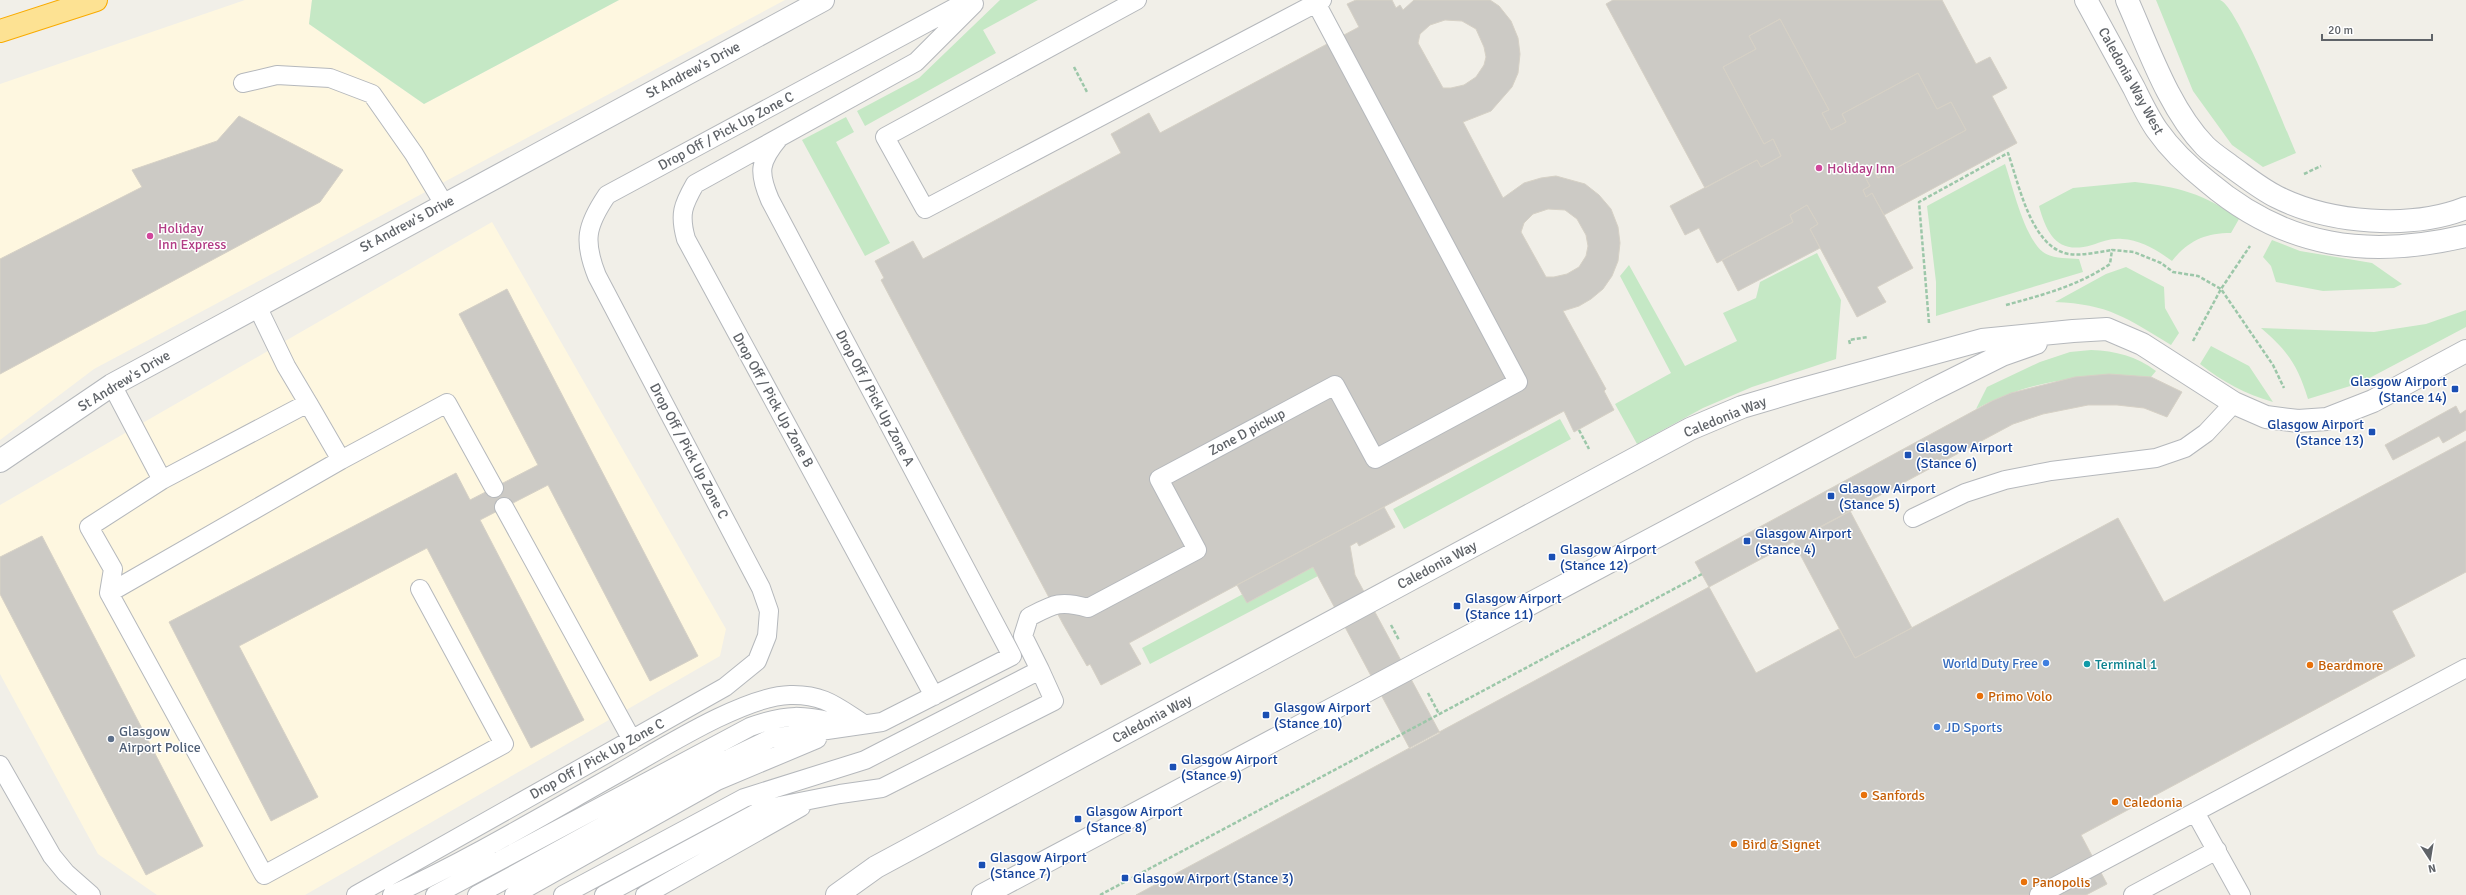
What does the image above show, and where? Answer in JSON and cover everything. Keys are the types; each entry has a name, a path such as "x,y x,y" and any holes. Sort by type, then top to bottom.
{"highway":[{"path":"0,23 53,0"},
{"path":"0,31 96,0"}],"street":[{"name":"St Andrew's Drive","path":"0,461 112,385 823,0"},
{"name":"Caledonia Way West","path":"2086,0 2157,130 2175,153 2236,204 2264,221 2318,241 2348,247 2410,247 2466,236"},
{"name":"Caledonia Way West","path":"2127,0 2168,91 2206,146 2277,197 2335,216 2367,220 2401,221 2432,217 2464,209"},
{"name":"Caledonia Way","path":"838,895 876,866 1690,429 1742,407 1982,340 2107,329 2142,344 2234,403 2266,417 2298,421 2327,419 2373,401 2466,352"},
{"name":"Caledonia Way","path":"983,895 1930,390 2002,355 2073,331"}],"lane":[{"name":"Drop Off / Pick Up Zone C","path":"356,895 725,687 757,661 767,636 769,611 761,588 596,276 589,257 588,240 593,216 607,196 969,0"},
{"name":"Drop Off / Pick Up Zone B","path":"934,696 684,233 681,222 684,204 695,184 916,62 978,0"},
{"path":"1137,0 885,137 925,209 1319,1"},
{"name":"Zone D pickup","path":"1040,670 1023,636 1029,617 1050,606 1067,602 1088,608 1197,550 1159,479 1335,385 1375,459 1518,382 1319,1"},
{"path":"243,83 277,75 330,78 372,94 414,154 444,204"},
{"name":"Drop Off / Pick Up Zone A","path":"779,138 765,155 761,180 770,200 1012,656 934,696"},
{"path":"256,306 286,366 341,460"},
{"path":"112,385 162,480"},
{"path":"308,403 162,480 89,527 113,569 109,592 264,875 504,744 420,589"},
{"path":"109,592 341,460 447,403 494,488"},
{"path":"1913,518 1965,493 2005,480 2051,471 2156,458 2184,448 2206,433 2234,403"},
{"path":"504,507 632,740"},
{"path":"2039,895 2466,668"},
{"path":"563,895 744,798 865,760 1040,670 1054,701 882,788 840,794 764,809 604,895"},
{"path":"392,895 430,877 688,734 750,704 789,695 822,697 857,725"},
{"path":"477,895 696,775 772,738 882,722 934,696"},
{"path":"435,895 750,727 778,717 812,717 857,725"},
{"path":"514,895 717,781 857,725"},
{"path":"0,765 52,856 66,873 91,895"},
{"path":"645,895 814,800"},
{"path":"2196,812 2241,895"},
{"path":"2133,895 2217,850"}],"path":[{"path":"1061,42 1100,117"},
{"path":"1929,325 1919,202 2008,153 2036,230 2050,246 2068,254 2112,250"},
{"path":"2178,368 2221,289 2273,365 2298,421"},
{"path":"1100,895 1702,574"}],"shaded area":[{"path":"245,0 312,0 309,24 424,104 619,0 785,0 94,369 0,440 0,84"},
{"path":"492,222 726,629 720,656 305,895 157,895 98,854 0,674 0,505"}],"green space":[{"path":"312,0 619,0 424,104 309,24"},
{"path":"1000,0 1038,0 983,30 996,53 865,126 857,111 919,78"},
{"path":"2156,0 2220,0 2228,7 2238,23 2261,70 2296,153 2263,167 2232,145 2193,91"},
{"path":"846,117 854,132 836,142 890,243 865,256 802,140"},
{"path":"2005,164 2020,211 2036,245 2043,252 2051,256 2079,259 2083,272 1936,316 1936,282 1927,206"},
{"path":"2135,182 2178,189 2202,197 2239,219 2231,233 2222,233 2205,237 2191,243 2172,261 2161,253 2136,241 2114,239 2092,245 2070,247 2062,245 2050,234 2039,206 2073,188"},
{"path":"2272,240 2300,251 2372,263 2402,284 2394,288 2323,291 2276,282 2271,266 2263,257"},
{"path":"1817,253 1841,300 1836,359 1752,387 1703,408 1637,444 1615,404 1671,373 1620,276 1629,265 1685,366 1737,341 1723,313 1756,298 1760,282"},
{"path":"2126,267 2164,287 2165,308 2179,333 2171,345 2129,320 2103,309 2073,303 2055,302 2106,274"},
{"path":"2466,310 2466,327 2360,383 2308,399 2300,377 2291,360 2278,344 2261,328 2374,332 2426,324"},
{"path":"2211,346 2249,366 2273,402 2235,387 2200,364"},
{"path":"2091,350 2125,355 2156,371 2151,377 2105,376 2061,380 2018,391 1976,409 1987,387 2040,362 2070,352"},
{"path":"1560,419 1571,439 1404,529 1393,509"},
{"path":"1313,567 1318,576 1150,664 1142,648 1243,594 1247,603"}],"building":[{"path":"1356,0 1392,0 1396,8 1400,5 1403,10 1414,0 1490,0 1499,6 1511,21 1518,38 1520,54 1518,73 1512,87 1491,111 1463,122 1503,198 1524,183 1541,178 1556,176 1585,184 1599,195 1611,209 1618,227 1620,243 1618,261 1612,276 1603,289 1591,299 1579,306 1563,311 1606,389 1604,391 1614,410 1574,432 1564,411 1237,585 1129,643 1141,664 1101,685 1090,664 1087,666 1063,624 881,280 884,278 875,261 913,241 923,259 1121,153 1111,134 1149,113 1160,133 1359,27 1347,4","holes":["1445,20 1462,21 1476,29 1484,47 1486,57 1484,65 1476,77 1464,85 1451,88 1443,88 1418,43 1420,34 1430,25","1548,209 1565,210 1577,219 1586,235 1588,246 1586,256 1579,267 1567,274 1554,277 1546,277 1521,232 1524,223 1533,214"]},
{"path":"1613,0 1942,0 1976,64 1990,57 2007,88 1992,96 2017,143 1884,215 1872,193 1866,197 1863,190 1870,186 1864,175 1873,170 1878,178 1966,130 1951,102 1937,109 1918,73 1842,114 1846,122 1831,130 1822,113 1829,110 1780,19 1749,36 1756,49 1723,67 1764,144 1773,139 1781,156 1761,167 1757,160 1705,188 1606,4"},
{"name":"Holiday Inn","path":"1780,19 1829,110 1822,113 1831,130 1846,122 1842,114 1918,73 1937,109 1951,102 1966,130 1878,178 1873,170 1864,175 1870,186 1863,190 1866,197 1872,193 1913,268 1877,287 1886,302 1857,317 1810,229 1818,224 1807,205 1790,215 1793,222 1717,263 1699,228 1685,235 1670,206 1757,160 1761,167 1781,156 1773,139 1764,144 1723,67 1756,49 1749,36"},
{"name":"Holiday Inn Express","path":"239,116 343,170 320,202 0,374 0,259 142,187 132,170 217,141"},
{"path":"1807,205 1818,224 1810,229 1820,248 1738,291 1722,260 1793,222 1790,215"},
{"path":"507,289 698,656 650,681 548,485 480,520 584,720 531,748 427,548 239,646 318,797 271,821 169,622 456,473 470,500 538,465 459,314"},
{"path":"2109,374 2151,377 2182,392 2167,417 2144,408 2117,405 2088,405 2043,414 2013,424 1709,587 1695,562 1992,401 2011,393 2075,377"},
{"path":"2456,406 2460,414 2466,410 2466,430 2443,443 2439,436 2393,460 2385,445"},
{"name":"Terminal 1","path":"2466,441 2466,572 2392,611 2415,656 2081,835 2107,884 2086,895 1136,895 1709,587 1756,673 1839,629 1855,658 2118,518 2164,602"},
{"path":"1384,507 1395,527 1359,546 1357,542 1350,546 1355,575 1440,733 1410,749 1313,567 1247,603 1237,585"},
{"path":"1850,511 1912,628 1855,658 1793,541"},
{"path":"42,536 203,846 146,875 0,594 0,557"}],"place":[{"name":"Holiday Inn","path":"1819,168"},
{"name":"Holiday Inn Express","path":"150,236"},
{"name":"Glasgow Airport (Stance 14)","path":"2455,389"},
{"name":"Glasgow Airport (Stance 13)","path":"2372,432"},
{"name":"Glasgow Airport (Stance 6)","path":"1908,455"},
{"name":"Glasgow Airport (Stance 5)","path":"1831,496"},
{"name":"Glasgow Airport (Stance 4)","path":"1747,541"},
{"name":"Glasgow Airport (Stance 12)","path":"1552,557"},
{"name":"Glasgow Airport (Stance 11)","path":"1457,606"},
{"name":"World Duty Free","path":"2046,663"},
{"name":"Terminal 1","path":"2087,664"},
{"name":"Beardmore","path":"2310,665"},
{"name":"Primo Volo","path":"1980,696"},
{"name":"Glasgow Airport (Stance 10)","path":"1266,715"},
{"name":"JD Sports","path":"1937,727"},
{"name":"Glasgow Airport Police","path":"111,739"},
{"name":"Glasgow Airport (Stance 9)","path":"1173,767"},
{"name":"Sanfords","path":"1864,795"},
{"name":"Caledonia","path":"2115,802"},
{"name":"Glasgow Airport (Stance 8)","path":"1078,819"},
{"name":"Bird & Signet","path":"1734,844"},
{"name":"Glasgow Airport (Stance 7)","path":"982,865"},
{"name":"Glasgow Airport (Stance 3)","path":"1125,878"},
{"name":"Panopolis","path":"2024,882"}]}
